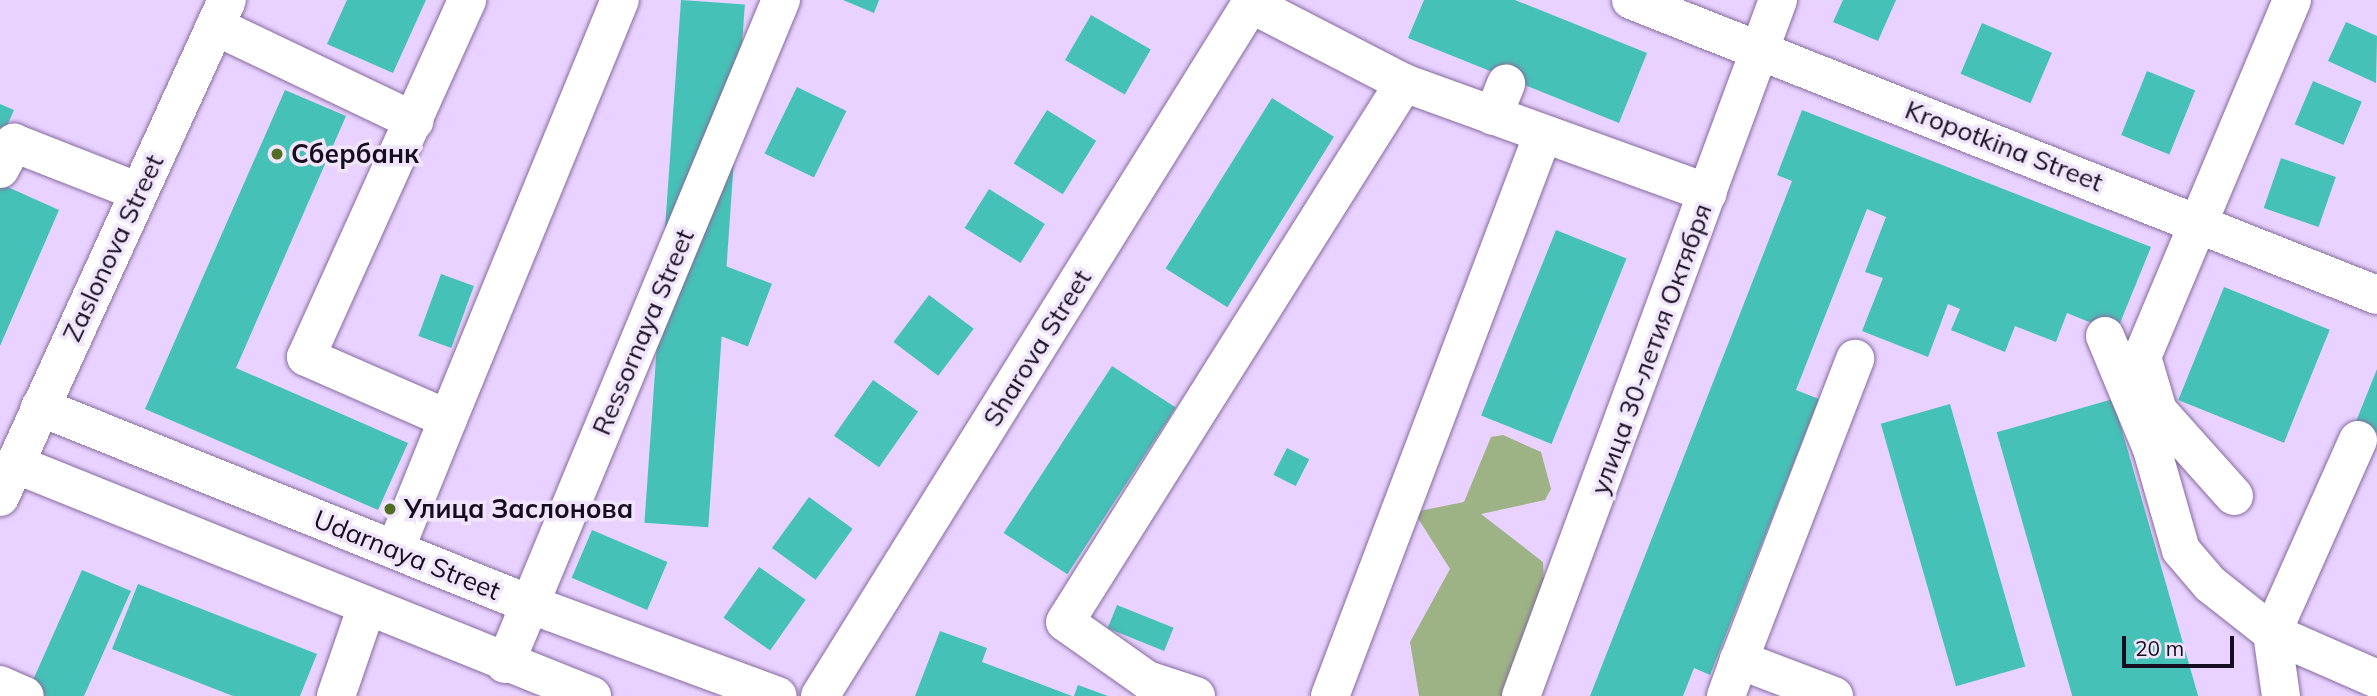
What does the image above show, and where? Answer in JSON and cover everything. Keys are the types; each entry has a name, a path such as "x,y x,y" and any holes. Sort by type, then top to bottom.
{"street":[{"path":"448,419 306,357 467,0"},
{"path":"396,551 620,0"},
{"name":"Ressornaya Street","path":"505,664 781,0"},
{"name":"Kropotkina Street","path":"1631,0 2201,223 2377,295"},
{"name":"улица 30-летия Октября","path":"1521,696 1777,0"},
{"path":"2234,496 2158,411 2143,358 2292,0"},
{"path":"1252,2 1404,83 1500,99 1543,134 1708,193"},
{"name":"Sharova Street","path":"820,696 1252,2"},
{"path":"221,13 414,121"},
{"name":"Zaslonova Street","path":"7,480 221,13"},
{"path":"1196,696 1147,680 1065,622 1404,83"},
{"path":"1330,696 1543,134"},
{"path":"0,169 14,143 139,192"},
{"path":"2105,336 2152,449 2181,550 2210,584 2272,633 2377,679"},
{"path":"1726,696 1855,359"},
{"name":"Udarnaya Street","path":"40,407 529,604 778,696"},
{"path":"2281,696 2272,633 2358,440"},
{"path":"7,480 366,609 592,696"},
{"path":"336,696 366,609"},
{"path":"1739,660 1834,696"},
{"path":"0,685 25,696"}],"green space":[{"path":"1503,435 1541,452 1551,489 1545,500 1481,514 1543,562 1545,602 1512,696 1419,696 1410,642 1450,569 1414,512 1464,502 1491,437"}],"building":[{"path":"347,0 426,0 393,73 327,44"},
{"path":"681,0 745,4 708,527 644,523"},
{"path":"843,0 879,0 874,13"},
{"path":"1424,0 1515,0 1647,53 1619,123 1408,38"},
{"path":"1843,0 1896,0 1878,41 1833,22"},
{"path":"1091,15 1151,50 1125,95 1065,60"},
{"path":"2346,22 2377,36 2376,83 2328,61"},
{"path":"1982,23 2052,53 2030,103 1961,74"},
{"path":"2147,71 2195,90 2169,154 2121,135"},
{"path":"2313,81 2362,102 2343,145 2295,124"},
{"path":"797,87 846,111 814,178 765,154"},
{"path":"285,90 346,116 236,368 408,443 378,510 145,409"},
{"path":"1272,98 1334,137 1227,307 1165,268"},
{"path":"0,104 14,110 0,142"},
{"path":"1047,110 1096,141 1063,194 1014,163"},
{"path":"1802,110 2151,247 2116,333 2067,313 2056,342 2015,326 2005,352 1951,330 1960,309 1948,304 1928,357 1862,331 1883,278 1865,272 1886,217 1867,209 1796,390 1819,399 1710,675 1694,668 1683,696 1590,696 1792,181 1777,175"},
{"path":"2281,158 2336,177 2319,227 2264,208"},
{"path":"1,184 59,210 0,346 0,187"},
{"path":"989,189 1045,224 1021,263 965,228"},
{"path":"1556,230 1626,258 1552,444 1481,415"},
{"path":"715,262 772,284 748,346 691,325"},
{"path":"441,274 474,286 451,348 418,336"},
{"path":"2224,287 2330,330 2284,443 2178,400"},
{"path":"929,295 974,329 938,376 893,342"},
{"path":"1112,366 1176,407 1067,574 1004,533"},
{"path":"2377,369 2377,433 2355,424"},
{"path":"873,380 918,412 879,467 834,436"},
{"path":"2113,399 2198,696 2072,696 1997,432"},
{"path":"1950,404 2025,666 1956,686 1881,424"},
{"path":"1287,448 1309,459 1296,486 1273,475"},
{"path":"809,497 853,529 816,580 772,548"},
{"path":"592,530 667,562 647,610 572,578"},
{"path":"759,567 806,600 770,650 723,618"},
{"path":"82,570 131,591 84,696 45,696 29,689"},
{"path":"138,584 317,654 300,696 233,696 112,649"},
{"path":"1117,605 1174,628 1164,651 1108,628"},
{"path":"940,631 987,648 982,662 1072,696 915,696"},
{"path":"1078,685 1108,696 1074,696"}],"place":[{"name":"Сбербанк","path":"277,154"},
{"name":"Улица Заслонова","path":"390,509"}]}
